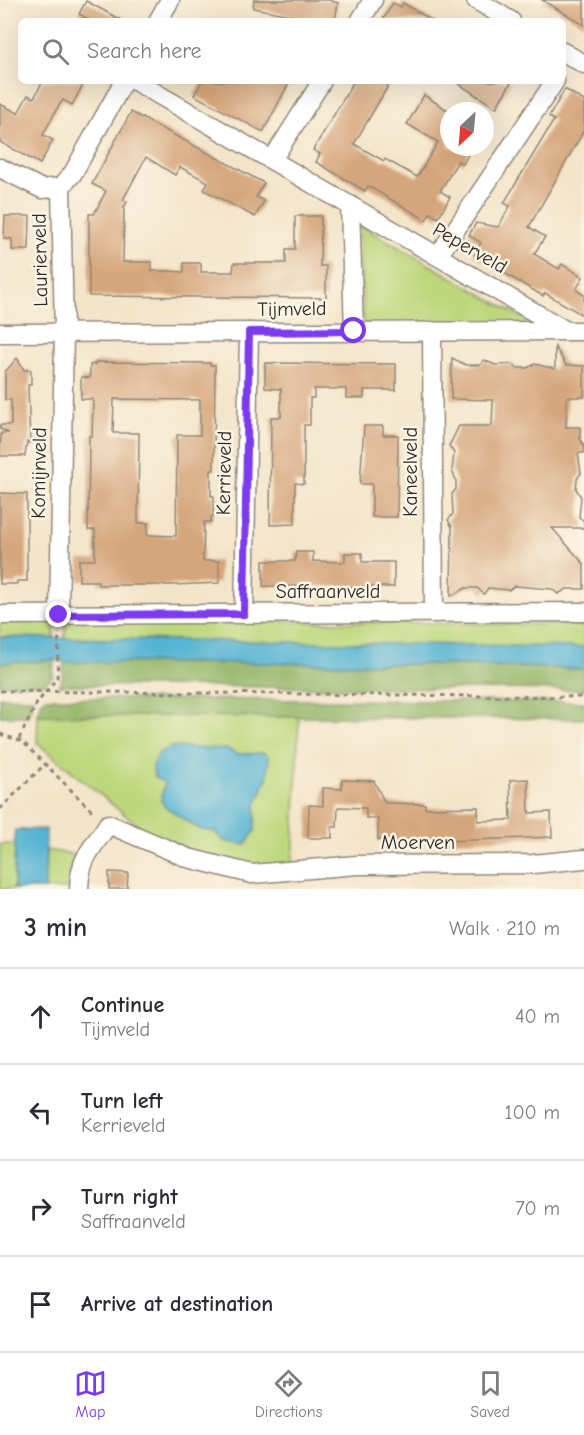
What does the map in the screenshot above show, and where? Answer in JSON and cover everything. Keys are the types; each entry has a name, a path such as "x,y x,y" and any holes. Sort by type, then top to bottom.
{"street":[{"path":"160,18 170,0"},
{"path":"362,18 373,0"},
{"path":"476,0 506,18"},
{"name":"Laurierveld","path":"64,332 61,187 73,173 122,84"},
{"name":"Peperveld","path":"140,84 438,256 575,331"},
{"path":"272,160 320,84"},
{"path":"438,256 553,84"},
{"name":"Laurierveld","path":"0,168 42,189 61,187"},
{"path":"350,205 354,331"},
{"name":"Kaneelveld","path":"432,331 434,613"},
{"name":"Tijmveld","path":"0,333 575,331"},
{"name":"Komijnveld","path":"59,622 64,332"},
{"name":"Kerrieveld","path":"244,614 249,332"},
{"name":"Saffraanveld","path":"0,615 59,622 244,614 584,612"},
{"path":"79,889 79,868 108,824"},
{"name":"Moerven","path":"108,824 188,858 252,881 357,865 533,864 584,859"}],"path":[{"path":"18,739 58,673 59,622"},
{"path":"0,691 47,689 584,697"},
{"path":"0,734 18,739 108,824"},
{"path":"0,809 45,764"}],"green space":[{"path":"358,224 523,318 535,325 364,330"},
{"path":"0,618 54,618 54,638 0,637"},
{"path":"65,619 584,625 584,647 65,638"},
{"path":"54,660 53,676 44,684 0,684 0,663"},
{"path":"64,662 434,664 584,669 584,690 58,685 62,680"},
{"path":"0,697 33,698 28,716 0,716"},
{"path":"45,698 584,702 584,719 38,715 39,706"},
{"path":"38,715 299,717 293,864 266,868 211,859 145,831 37,743","holes":["171,747 228,749 237,754 265,753 267,778 256,805 255,831 245,845 224,841 215,832 199,829 161,800"]},
{"path":"0,844 15,844 14,889 0,889"},
{"path":"46,850 77,855 71,866 67,889 45,889"}],"water":[{"path":"0,637 584,647 584,669 434,664 64,662 54,660 0,663"},
{"path":"171,747 228,749 237,754 265,753 269,758 267,778 256,805 255,831 245,845 224,841 215,832 199,829 164,806 161,800 165,783 155,778 152,767 159,753"},
{"path":"46,829 45,889 14,889 15,830"}],"building":[{"path":"254,0 329,0 338,3 336,18 305,18 253,8"},
{"path":"542,0 584,0 584,25"},
{"path":"86,1 117,18 86,18 79,14"},
{"path":"393,3 401,7 403,3 428,18 384,18"},
{"path":"41,84 83,84 72,105 63,100 58,107 43,135 53,140 40,164 0,142 0,104 18,113 28,95 34,98"},
{"path":"200,84 288,84 263,132 194,95"},
{"path":"352,84 389,84 354,144 417,177 438,142 407,124 424,95 440,105 440,156 467,156 463,164 458,161 440,191 450,197 438,218 430,213 426,220 368,186 365,191 316,162 320,154 313,150"},
{"path":"459,84 510,84 496,108 494,102 487,102"},
{"path":"565,89 584,101 584,130 529,227 545,237 534,254 559,269 562,264 583,277 576,290 584,295 584,316 545,293 543,296 474,255 481,243 469,235 476,223 498,227 510,206 504,203 554,120 549,117"},
{"path":"131,112 264,183 256,197 264,201 255,217 204,190 208,182 180,167 175,175 146,157 123,200 127,202 124,207 123,262 152,262 152,271 184,272 184,263 201,263 201,272 233,272 234,263 286,263 286,249 295,249 295,216 321,216 320,266 326,266 326,298 89,296 89,214 94,214 106,191 92,184"},
{"path":"5,216 30,216 29,250 12,250 12,239 4,239"},
{"path":"555,347 566,365 584,366 584,397 567,397 566,427 580,427 580,439 584,446 584,453 578,453 581,473 577,479 576,489 581,497 579,517 584,521 584,528 552,528 584,564 584,589 567,589 558,594 552,589 514,586 509,590 488,588 484,594 477,588 466,588 451,596 452,527 448,520 453,514 452,494 456,489 456,480 452,471 454,453 449,446 459,426 492,426 493,400 451,399 452,358 466,365 480,365 484,360 495,365 512,364 517,368 527,368 535,364 555,369"},
{"path":"17,358 24,370 31,370 31,385 28,385 30,443 27,442 25,456 0,456 1,433 9,433 0,429 0,425 11,425 11,400 5,400 5,372"},
{"path":"96,362 210,363 210,365 215,365 214,470 211,470 211,496 214,496 213,517 211,517 211,522 204,522 203,561 219,561 219,583 98,585 98,581 79,581 79,560 95,560 95,530 88,530 89,436 92,436 93,399 81,399 81,377 90,378 90,365","holes":["114,399 200,400 200,435 177,435 176,536 147,535 148,523 138,523 139,433 113,433"]},
{"path":"265,363 396,364 396,390 364,390 364,398 346,398 346,389 314,389 314,398 310,398 310,425 304,425 304,484 295,483 295,524 270,525 271,417 281,417 281,389 265,388"},
{"path":"364,426 383,426 383,435 398,435 397,517 372,517 372,484 360,484"},
{"path":"0,493 27,494 27,581 17,581 17,584 0,584"},
{"path":"296,552 313,552 313,561 345,562 345,553 362,553 362,562 394,562 394,587 263,586 263,561 295,561"},
{"path":"528,779 529,813 551,812 552,837 447,841 443,846 438,841 402,840 394,843 389,840 378,840 378,818 366,818 366,808 338,807 337,827 332,827 332,838 308,838 309,805 323,806 323,788 342,789 342,780 374,781 385,803 425,804 425,808 478,807 478,821 511,820 510,780"},
{"path":"109,872 128,873 127,889 109,889"}],"route":[{"path":"59,615 244,614 249,332 354,331"}]}
